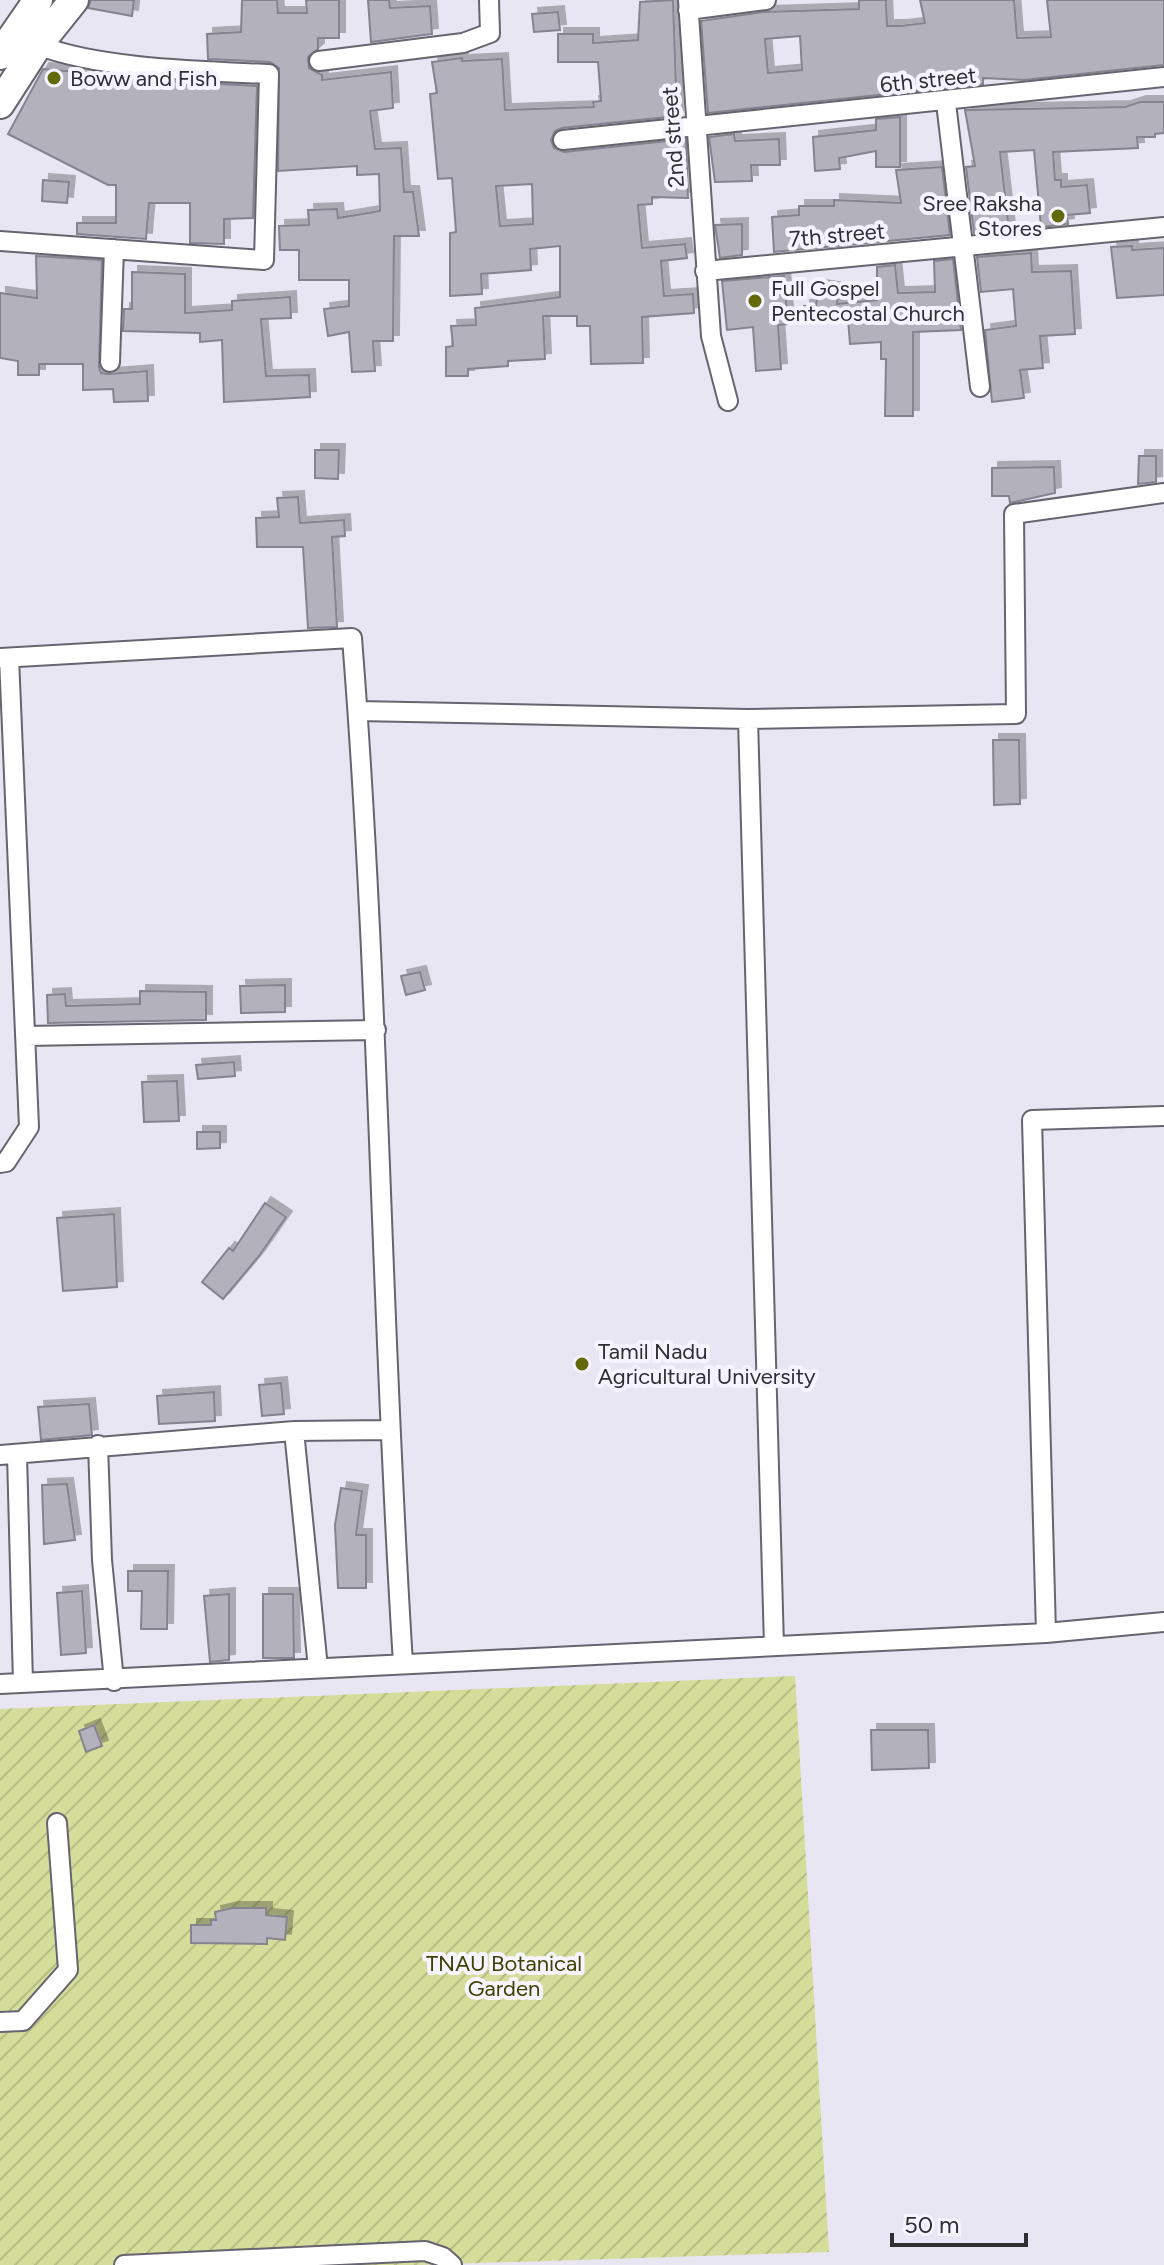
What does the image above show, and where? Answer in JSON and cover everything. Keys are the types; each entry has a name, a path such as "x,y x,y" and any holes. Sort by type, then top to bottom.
{"main road":[{"path":"0,55 38,0"},
{"path":"0,104 38,45 74,0"}],"street":[{"path":"319,61 463,43 490,33 489,0"},
{"path":"688,5 766,0"},
{"name":"2nd street","path":"688,5 711,336 728,401"},
{"path":"0,241 264,260 269,74 197,70 61,54 38,45"},
{"name":"6th street","path":"563,140 946,103 1164,77"},
{"path":"946,103 980,387"},
{"name":"7th street","path":"705,271 1164,227"},
{"path":"110,362 114,249"},
{"path":"358,711 748,719 1016,714 1014,514 1164,493"},
{"path":"0,1163 6,1162 29,1127 5,658 352,638 376,1030 388,1430 403,1663"},
{"path":"748,719 774,1646"},
{"path":"25,1036 376,1030"},
{"path":"1046,1633 1032,1120 1164,1116"},
{"path":"23,1683 8,1455 98,1445 294,1431 388,1430"},
{"path":"294,1431 318,1668"},
{"path":"98,1445 102,1560 114,1681"},
{"path":"0,1684 114,1681 403,1663 1046,1633 1164,1622"},
{"path":"0,2022 23,2021 68,1970 57,1823"},
{"path":"124,2265 425,2251 452,2265"}],"green space":[{"name":"TNAU Botanical Garden","path":"795,1676 829,2252 418,2265 0,2265 0,1709"}],"building":[{"path":"91,0 134,0 132,16 88,8"},
{"path":"242,0 277,0 278,13 307,13 306,0 339,0 339,38 318,38 318,49 308,57 309,68 322,75 322,80 391,72 393,108 370,111 375,149 401,148 404,192 413,192 419,236 394,236 393,341 373,341 375,371 352,372 349,332 328,336 324,309 349,306 349,280 299,280 299,250 280,250 279,226 309,225 308,210 337,209 338,218 380,211 379,174 357,175 357,166 278,171 279,68 270,62 208,59 207,34 241,32"},
{"path":"368,0 389,0 390,8 430,6 432,34 371,42"},
{"path":"673,0 677,116 562,128 555,131 551,140 554,148 564,152 686,139 688,198 652,197 652,204 638,205 642,248 685,244 687,258 661,261 664,296 693,294 694,313 642,317 643,363 591,364 590,326 577,326 577,316 543,316 545,359 508,361 508,366 468,369 468,376 446,376 446,347 453,346 451,326 476,325 475,308 560,297 560,246 530,249 531,270 481,274 482,294 450,296 450,233 456,232 452,178 438,179 430,94 437,93 432,62 462,58 462,61 502,59 505,110 594,107 593,102 601,101 598,62 558,62 558,34 593,34 593,43 638,40 640,2","holes":["532,184 533,224 500,226 496,186"]},
{"path":"859,0 886,0 887,26 901,26 925,23 920,0 1014,0 1017,38 1051,37 1047,0 1164,0 1164,65 1024,80 983,78 983,84 708,113 701,21 763,12 859,9","holes":["800,36 802,70 768,73 765,39"]},
{"path":"558,12 560,30 534,32 532,14"},
{"path":"43,69 114,75 116,78 257,86 253,218 224,219 224,244 190,243 190,203 149,203 146,239 77,234 77,223 116,223 116,185 108,185 8,134"},
{"path":"1140,102 1164,102 1164,133 1155,134 1155,137 1137,137 1138,148 1053,152 1055,180 1061,180 1061,187 1087,185 1090,213 1067,215 1068,224 1041,227 1034,150 1000,152 1009,230 974,233 966,167 975,166 965,110 1125,107"},
{"path":"900,117 900,167 876,167 876,151 839,158 840,169 815,171 813,137 876,130 876,119"},
{"path":"734,134 735,141 779,139 780,165 751,165 752,181 715,182 709,137"},
{"path":"942,167 950,235 774,252 772,217 799,215 799,206 834,206 834,200 901,203 896,170"},
{"path":"43,180 69,182 67,203 42,201"},
{"path":"742,224 742,255 720,258 715,225"},
{"path":"1132,246 1132,250 1164,248 1164,295 1117,298 1111,247"},
{"path":"1031,253 1032,272 1071,271 1075,334 1040,336 1043,368 1020,370 1024,398 992,402 985,330 1016,326 1013,289 981,292 977,257"},
{"path":"36,256 102,260 99,367 101,373 109,374 147,371 148,401 114,402 113,389 83,390 83,364 39,364 39,375 18,375 18,361 0,358 0,293 37,298"},
{"path":"953,259 961,330 913,332 913,416 885,416 886,359 881,359 881,342 850,344 848,319 804,312 804,306 816,305 819,286 839,289 837,304 877,300 877,267 895,265 898,293 935,292 934,261"},
{"path":"132,272 185,274 185,313 232,310 232,301 290,297 291,318 261,319 266,376 309,375 310,397 224,402 222,340 200,342 200,333 123,331 124,309 132,309"},
{"name":"Full Gospel Pentecostal Church","path":"784,276 788,324 778,325 781,369 756,371 753,327 727,330 722,281"},
{"path":"315,450 339,450 338,479 315,478"},
{"path":"1139,456 1156,456 1156,482 1138,484"},
{"path":"1054,467 1055,493 1010,503 1009,496 992,496 992,468"},
{"path":"298,497 300,523 344,520 345,536 332,537 337,627 308,628 303,547 257,547 256,518 279,517 277,498"},
{"path":"993,740 1019,740 1020,804 994,805"},
{"path":"420,972 425,990 406,995 401,976"},
{"path":"285,985 285,1012 241,1013 240,986"},
{"path":"140,991 206,992 206,1020 48,1023 47,995 65,994 66,1006 140,1004"},
{"path":"234,1062 235,1076 198,1079 196,1065"},
{"path":"177,1081 179,1121 144,1122 142,1082"},
{"path":"197,1132 220,1132 220,1148 197,1149"},
{"path":"265,1203 286,1217 223,1299 202,1282 229,1248 233,1251"},
{"path":"114,1214 117,1287 63,1291 57,1218"},
{"path":"281,1383 284,1414 262,1416 259,1385"},
{"path":"214,1392 215,1421 159,1424 157,1396"},
{"path":"89,1404 92,1435 41,1440 38,1407"},
{"path":"67,1484 75,1540 44,1544 42,1485"},
{"path":"341,1488 362,1491 356,1535 366,1535 366,1588 338,1588 335,1525"},
{"path":"128,1571 168,1571 167,1629 141,1629 142,1591 128,1591"},
{"path":"82,1591 86,1653 61,1655 57,1593"},
{"path":"229,1594 229,1660 210,1662 204,1596"},
{"path":"263,1594 293,1594 294,1658 263,1658"},
{"path":"94,1725 102,1746 86,1752 79,1731"},
{"path":"871,1730 928,1730 929,1768 872,1770"},
{"path":"232,1908 266,1908 266,1915 287,1917 285,1940 267,1938 267,1944 191,1943 191,1925 211,1925 211,1920 216,1920 215,1912"}],"place":[{"name":"Boww and Fish","path":"54,78"},
{"name":"Sree Raksha Stores","path":"1058,216"},
{"name":"Full Gospel Pentecostal Church","path":"755,301"},
{"name":"Tamil Nadu Agricultural University","path":"582,1364"}]}
